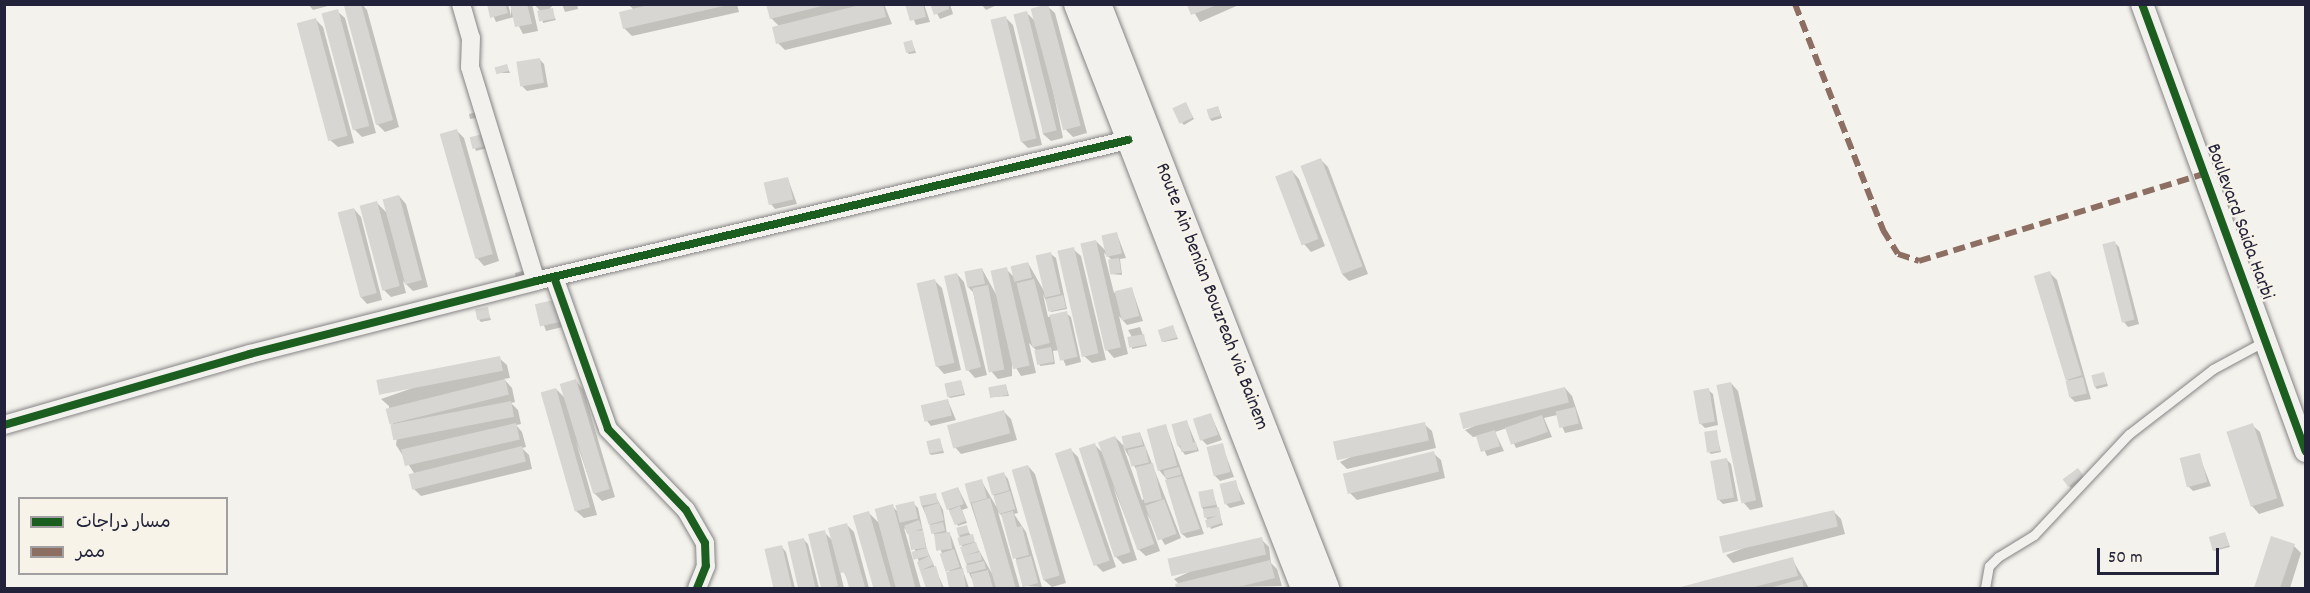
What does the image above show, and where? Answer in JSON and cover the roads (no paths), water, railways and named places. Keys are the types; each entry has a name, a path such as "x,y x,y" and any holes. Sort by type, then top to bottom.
{"main road":[{"name":"Route Ain benian Bouzreah via Bainem","path":"1077,4 1304,588"},
{"name":"Route Ain benian Bouzreah via Bainem","path":"1098,4 1326,588"}],"street":[{"path":"461,4 471,38 470,67 545,279 608,429 686,510 705,543 706,566 697,588"},
{"name":"Boulevard Saida Harbi","path":"2142,4 2306,451"},
{"path":"4,425 250,354 545,279 1128,140"}],"lane":[{"path":"1985,588 1989,566 1998,557 2034,535 2121,441 2213,369 2265,341"}]}
